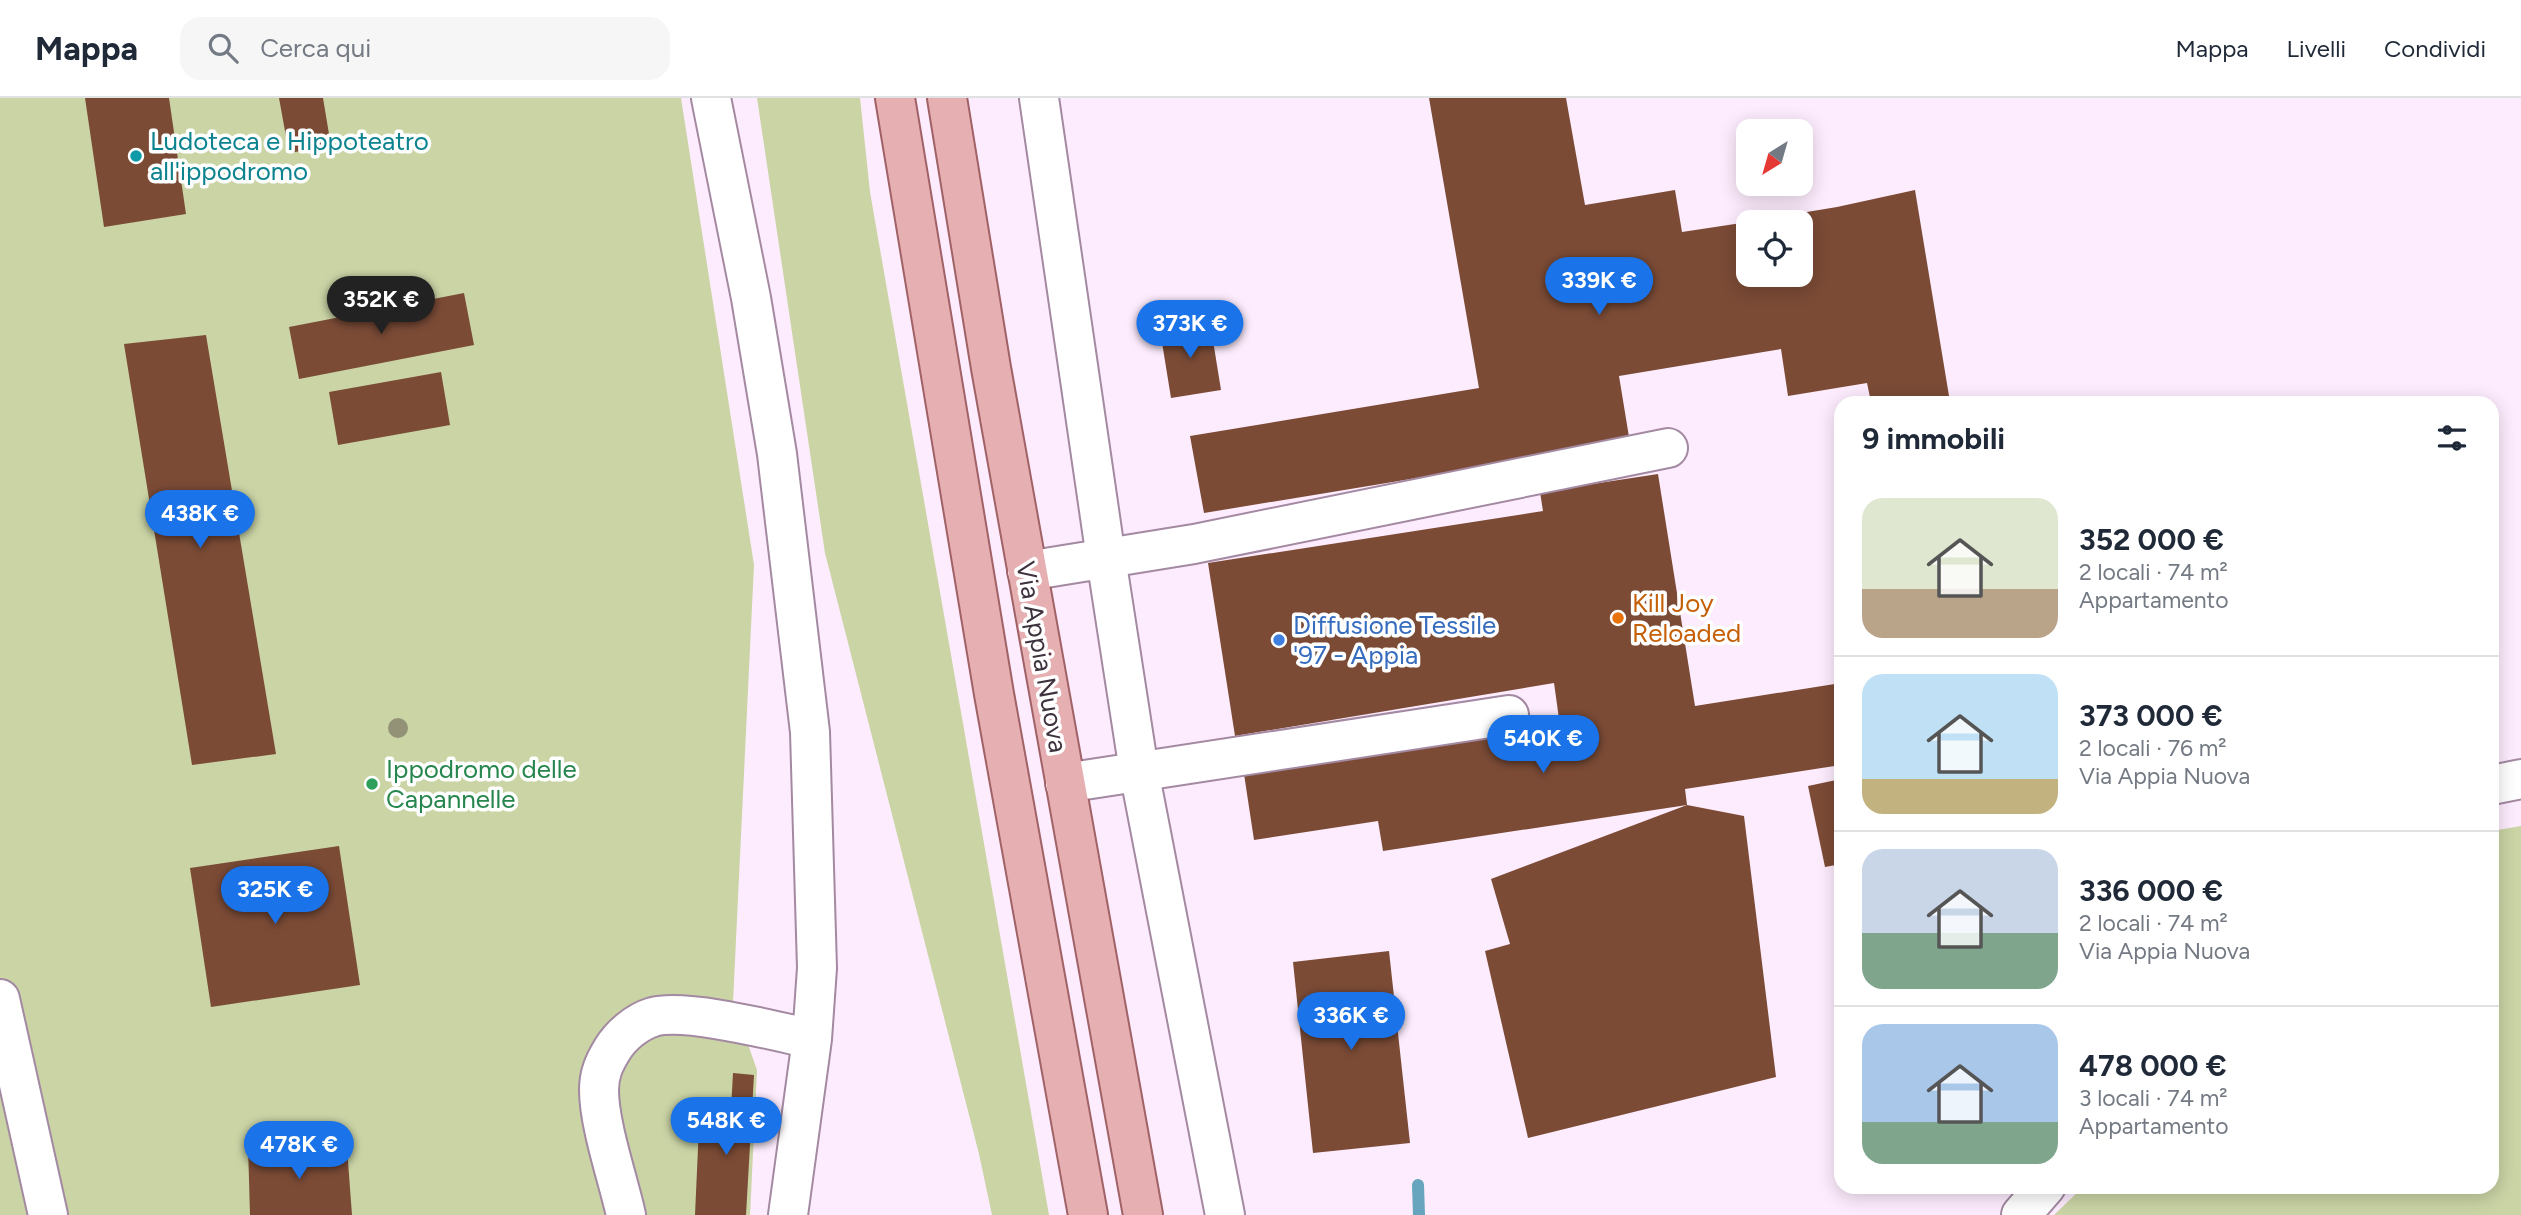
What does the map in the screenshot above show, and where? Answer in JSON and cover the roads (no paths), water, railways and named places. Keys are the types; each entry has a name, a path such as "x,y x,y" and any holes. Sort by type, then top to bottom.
{"main road":[{"name":"Via Appia Nuova","path":"895,98 992,681 1088,1215"},
{"name":"Via Appia Nuova","path":"947,98 1027,571 1143,1215"}],"street":[{"path":"711,98 762,358 785,514 804,678 812,779 817,948 812,1039 788,1215"},
{"path":"1039,98 1139,771 1225,1215"},
{"path":"1027,571 1194,544 1668,448"},
{"path":"1065,783 1509,715"},
{"path":"2499,784 2521,779"},
{"path":"0,999 48,1215"},
{"path":"626,1215 599,1092 600,1073 615,1044 640,1022 654,1017 679,1015 812,1039"},
{"path":"2021,1215 2039,1194"}],"waterway":[{"path":"1418,1185 1419,1215"}],"place":[{"name":"Ludoteca e Hippoteatro all'ippodromo","path":"136,156"},
{"name":"Kill Joy Reloaded","path":"1618,618"},
{"name":"Diffusione Tessile '97 - Appia","path":"1279,640"},
{"name":"Ippodromo delle Capannelle","path":"372,784"}]}
